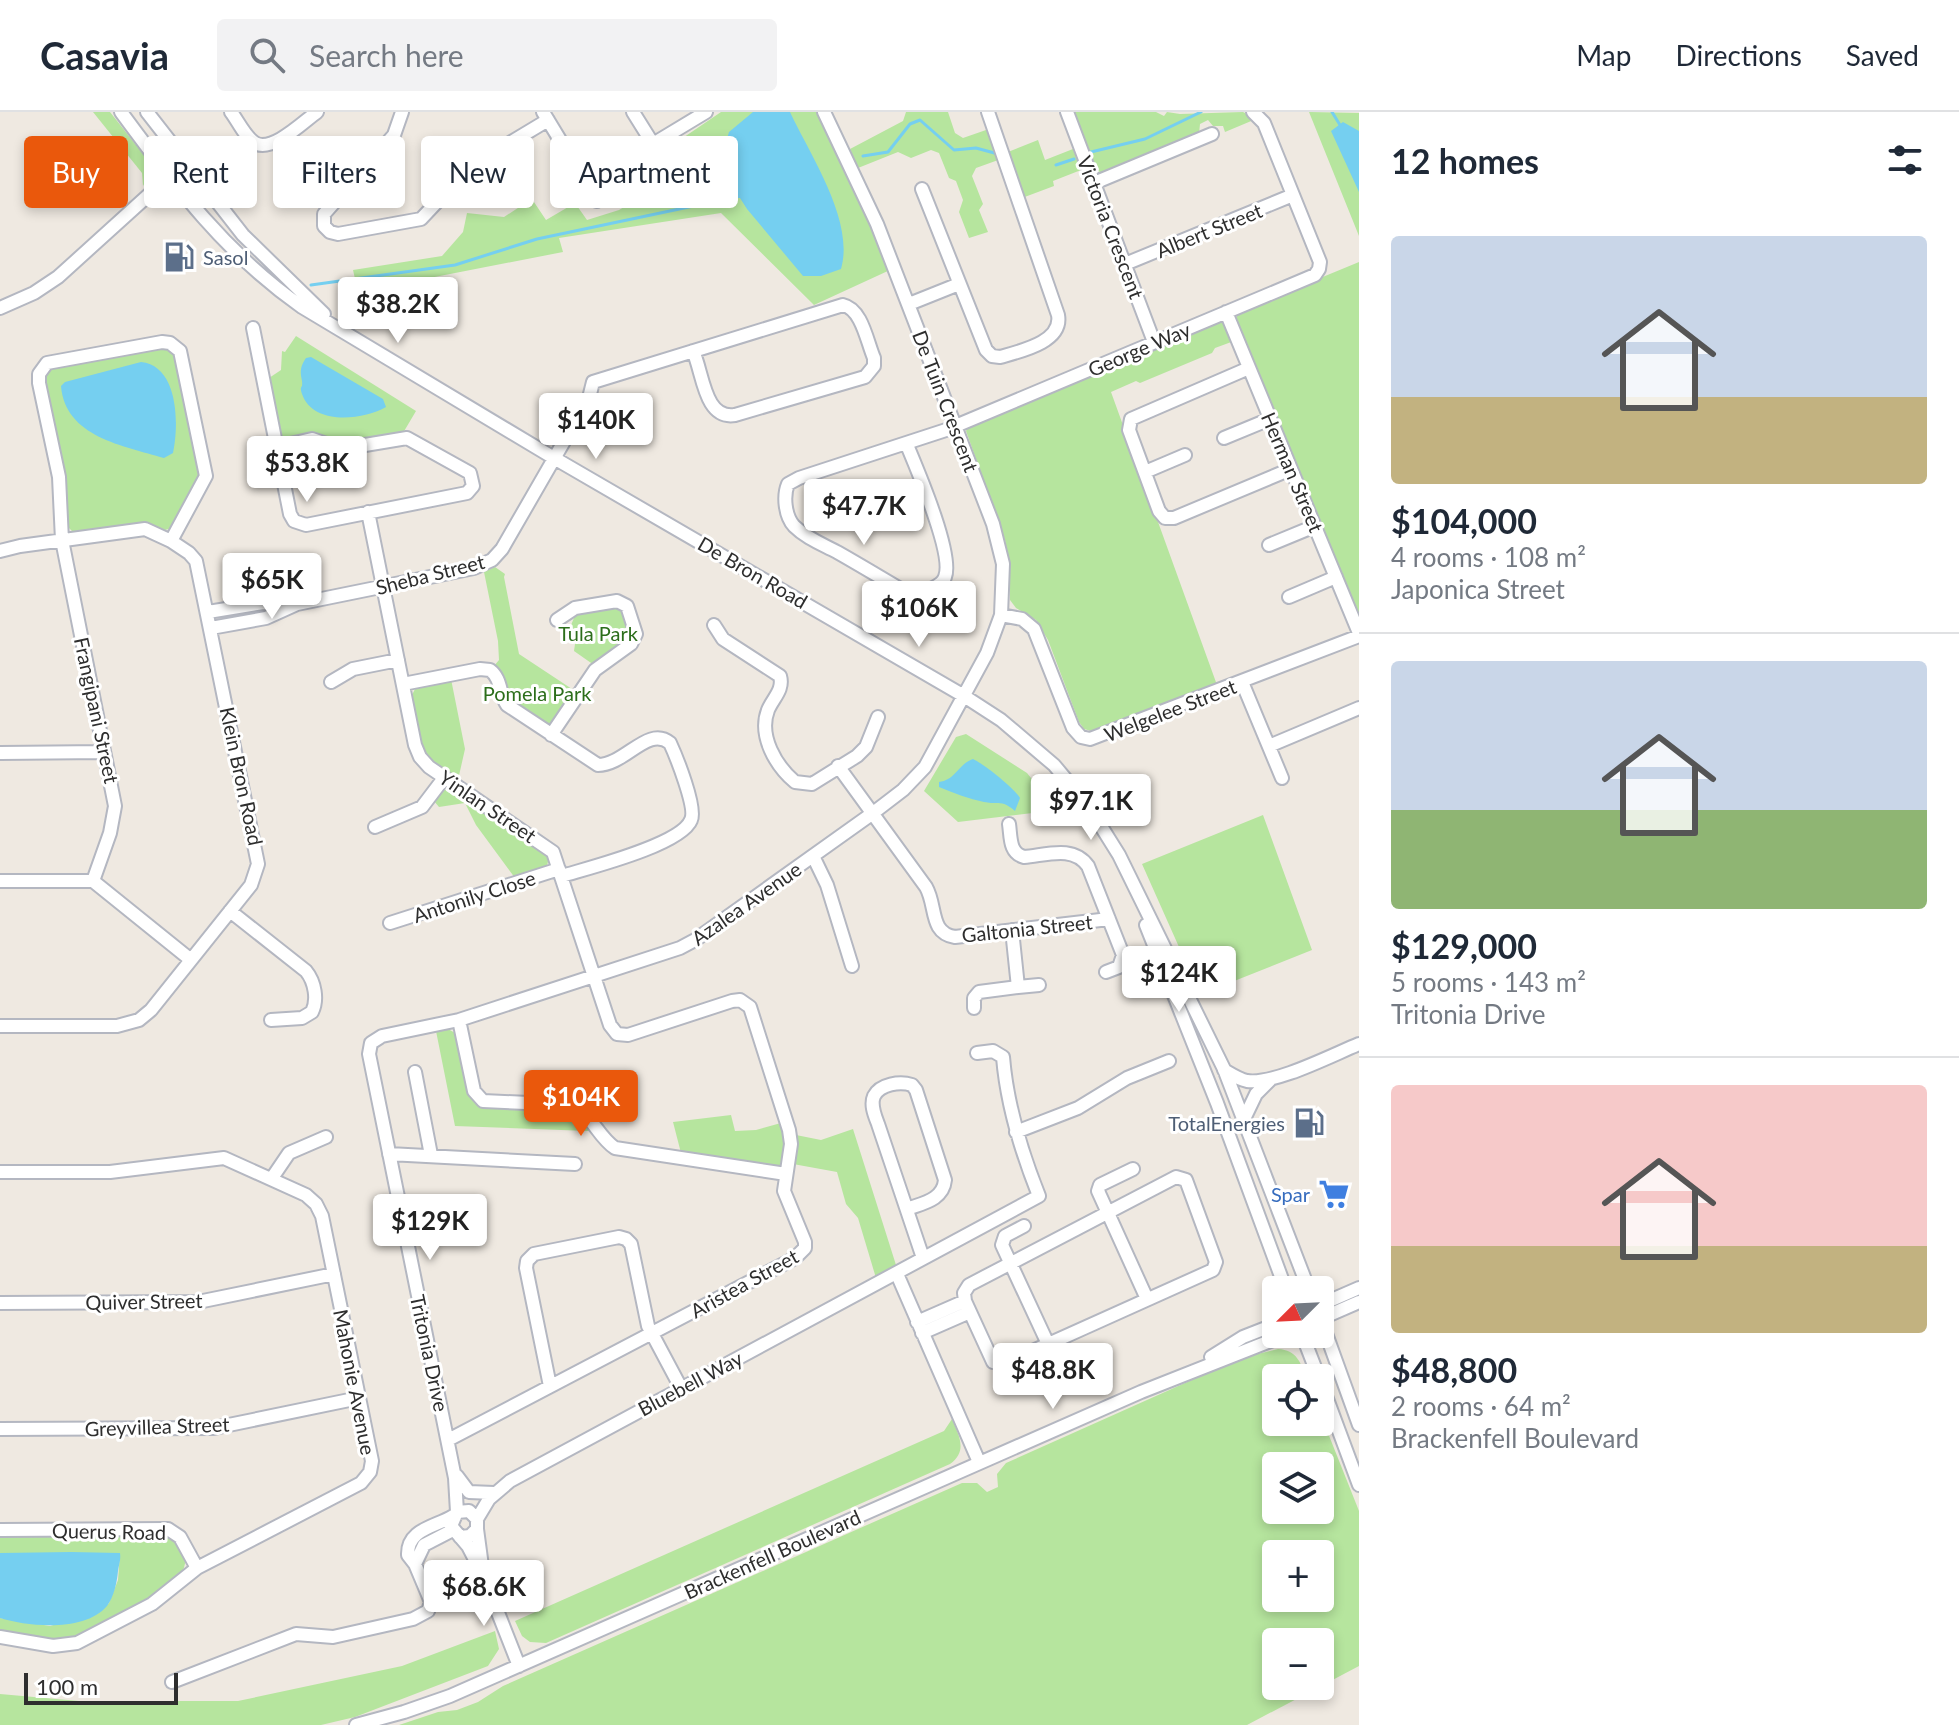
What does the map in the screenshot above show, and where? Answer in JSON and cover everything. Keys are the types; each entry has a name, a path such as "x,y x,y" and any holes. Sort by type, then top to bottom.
{"street":[{"name":"De Bron Road","path":"121,112 144,143"},
{"name":"De Bron Road","path":"147,112 165,136"},
{"path":"231,112 253,141 266,146 317,112"},
{"path":"402,112 394,135 324,214 324,226 330,232 338,234 421,219 470,167 545,116 557,136"},
{"path":"633,112 648,136"},
{"path":"666,136 706,112"},
{"name":"De Tuin Crescent","path":"824,112 877,224 999,542 1004,588 1001,615 994,639 964,696"},
{"path":"922,189 984,346 992,356 1004,356 1050,338 1058,330 1058,315 988,112"},
{"name":"Victoria Crescent","path":"1067,112 1154,342"},
{"path":"1253,112 1264,123 1293,195"},
{"path":"1094,183 1212,134"},
{"name":"Albert Street","path":"1125,264 1293,195"},
{"name":"George Way","path":"907,445 938,526 946,569 940,584 913,594 816,543 796,527 790,520 786,488 795,479 907,445 1312,277 1319,269 1319,259 1293,195"},
{"path":"0,308 34,293 58,277 144,200"},
{"name":"De Bron Road","path":"195,208 216,234 250,266 302,307 554,458 964,696 1001,720 1054,765 1075,788 1119,855 1224,1069 1304,1276"},
{"name":"De Bron Road","path":"222,208 243,235 347,334"},
{"path":"909,304 959,284"},
{"name":"Sheba Street","path":"208,612 244,606 297,604 474,568 492,560 517,526 589,398 593,382 693,351 847,305 856,313 874,366 865,377 724,416 710,403 693,351"},
{"name":"Herman Street","path":"1226,312 1359,634"},
{"path":"253,328 290,514 297,523 306,525 467,493 472,489 474,479 470,473 407,438 398,437 341,449 312,439 277,447"},
{"name":"Frangipani Street","path":"93,881 110,833 115,806 62,540 59,477 39,383 39,374 51,362 162,342 174,345 182,355 206,472 204,484 171,541"},
{"path":"1249,368 1133,417 1129,427 1160,514 1171,519 1291,469"},
{"path":"1224,438 1270,419"},
{"path":"1145,472 1185,455"},
{"name":"Yinlan Street","path":"368,512 417,751 424,763 444,778 547,845 553,852 595,976"},
{"path":"1269,545 1315,526"},
{"path":"0,551 145,529 171,541"},
{"name":"Klein Bron Road","path":"0,1026 129,1024 151,1010 254,880 258,858 196,561 171,541"},
{"path":"1289,597 1336,577"},
{"path":"403,684 487,669 496,675 507,705 551,735 595,670 631,644 636,634 629,610 617,601 575,608 557,620"},
{"name":"Sheba Street","path":"211,628 266,618 297,604"},
{"path":"244,606 247,621"},
{"name":"Welgelee Street","path":"1001,615 1022,619 1034,629 1073,728 1086,738 1095,739 1359,634"},
{"path":"714,625 723,639 780,676 781,685 769,708 766,733 770,749 795,782 808,785 852,759 866,747 878,717"},
{"path":"331,682 353,669 398,660"},
{"path":"1242,682 1282,778"},
{"name":"Azalea Avenue","path":"373,1040 459,1020 688,944 903,790 925,767 964,696"},
{"path":"1269,746 1359,708"},
{"name":"Antonily Close","path":"390,923 662,843 689,825 693,811 672,746 663,738 652,738 627,755 603,765 594,763 551,735"},
{"path":"0,753 104,752"},
{"path":"838,766 873,813"},
{"path":"375,827 422,807 444,778"},
{"name":"Galtonia Street","path":"873,813 929,892 936,924 942,932 955,937 1109,919"},
{"path":"1009,824 1013,850 1018,856 1068,852 1080,856 1091,871 1123,959 1119,967 1106,972"},
{"name":"De Bron Road","path":"1119,855 1217,1103 1281,1276"},
{"path":"813,856 827,885 852,966"},
{"path":"0,881 93,881 191,960"},
{"path":"230,911 312,979 316,1001 312,1012 306,1017 287,1021 271,1020"},
{"path":"1012,930 1018,987"},
{"name":"Aristea Street","path":"448,1440 801,1255 805,1242 784,1191 791,1144 789,1130 747,1004 740,1000 732,1001 620,1035 611,1028 595,976"},
{"path":"974,1008 974,998 979,992 1039,985"},
{"path":"459,1020 474,1091 483,1101 572,1105 579,1108 615,1148 786,1174"},
{"name":"Tritonia Drive","path":"373,1040 369,1054 454,1474 467,1516"},
{"path":"1224,1069 1250,1082 1270,1080 1359,1044"},
{"path":"977,1053 993,1051 1003,1057 1016,1132 1078,1108 1127,1078 1169,1061"},
{"path":"415,1072 431,1155"},
{"path":"1244,1119 1256,1094 1270,1080"},
{"path":"907,1209 937,1197 942,1193 945,1180 916,1090 912,1085 898,1083 876,1093 873,1103 907,1209 923,1258"},
{"name":"Bluebell Way","path":"491,1496 510,1481 1039,1196 1016,1132"},
{"path":"272,1178 289,1153 326,1137"},
{"path":"389,1154 575,1164"},
{"name":"Mahonie Avenue","path":"0,1172 120,1171 217,1158 233,1160 306,1195 316,1204 322,1216 372,1461 370,1472 364,1480 197,1568 152,1604 77,1643 53,1646 0,1637"},
{"path":"1133,1169 1098,1188 1147,1299"},
{"path":"1176,1177 1186,1180 1216,1267 998,1365 991,1358 967,1306 964,1293 969,1285 1108,1214 1176,1177"},
{"path":"1024,1226 1002,1240 1048,1344"},
{"path":"550,1386 526,1268 529,1258 534,1254 615,1238 626,1239 632,1248 652,1333 681,1388"},
{"name":"Quiver Street","path":"0,1303 198,1302 334,1274"},
{"path":"897,1274 979,1462"},
{"path":"1334,1299 1359,1288"},
{"path":"1334,1312 1359,1302"},
{"path":"920,1327 967,1306"},
{"name":"Brackenfell Boulevard","path":"1184,1374 1243,1337 1262,1330"},
{"name":"Brackenfell Boulevard","path":"356,1725 450,1696 979,1462 1262,1344"},
{"path":"1331,1348 1359,1425"},
{"name":"Greyvillea Street","path":"0,1429 214,1428 359,1398"},
{"path":"1334,1417 1359,1485"},
{"path":"454,1474 469,1492 491,1496"},
{"path":"456,1534 467,1516 491,1496"},
{"path":"415,1564 424,1545 456,1534 470,1536 467,1516"},
{"path":"172,1682 296,1634 333,1637 413,1619 428,1611 431,1605 415,1564 407,1553 413,1536 467,1516"},
{"path":"467,1516 484,1577 519,1666"},
{"name":"Querus Road","path":"0,1530 168,1529 180,1537 197,1568"},
{"path":"456,1534 484,1577"}],"green space":[{"path":"93,112 110,112 144,155 143,186 142,173 128,156 128,136 112,136"},
{"path":"721,112 818,112 847,169 890,270 814,305 721,213 559,238 563,252 358,292 353,270 442,256 463,232 467,213 504,217 518,208 534,208 534,202 546,220 566,208 579,208 587,220 622,208 738,208 738,136 686,136"},
{"path":"906,112 948,112 955,133 963,138 986,130 993,137 1001,159 976,168 972,176 983,204 979,210 988,232 969,238 959,212 963,200 956,181 949,178 939,153 931,150 911,158 898,152 858,168 850,149 903,121"},
{"path":"1072,112 1156,112 1164,116 1167,112 1243,112 1256,119 1225,132 1223,126 1213,126 1208,120 1200,124 1199,134 1104,174 1094,169"},
{"path":"1309,112 1359,113 1359,236"},
{"path":"1038,140 1045,160 1073,149 1081,170 1053,181 1054,186 1022,198 1008,152"},
{"path":"1359,262 1359,617 1236,323 1237,316 1245,309"},
{"path":"1217,321 1226,324 1234,341 1140,383 1136,381 1111,392 1217,685 1095,732 1084,729 1048,640 1036,620 1016,608 1010,600 1010,566 1005,540 966,431 969,426"},
{"path":"296,336 416,411 403,433 343,444 282,437 269,378 281,370 282,351 285,352"},
{"path":"163,346 176,352 202,474 172,528 165,530 137,524 73,532 66,525 43,379 48,368"},
{"name":"Pomela Park","path":"495,567 505,574 519,654 575,691 550,724 546,725 510,702 494,666 499,660 498,641 484,572"},
{"name":"Tula Park","path":"614,605 621,607 631,631 630,639 594,665 574,651 575,644 569,630 576,613"},
{"path":"451,679 465,749 458,780 429,760 422,750 410,699 416,687"},
{"path":"966,734 1027,773 1057,810 958,822 924,791 956,737"},
{"path":"450,789 546,852 549,857 547,866 515,878 476,825 465,803 439,807 434,801 440,792"},
{"path":"1263,815 1312,950 1204,993 1187,965 1142,864"},
{"path":"448,1029 457,1034 470,1093 476,1101 570,1109 590,1129 455,1126 436,1031"},
{"path":"731,1115 735,1131 756,1130 781,1123 785,1145 780,1166 681,1153 673,1122"},
{"path":"853,1129 896,1265 876,1278 858,1218 846,1204 837,1172 793,1164 796,1135 821,1140"},
{"path":"1278,1349 1290,1352 1300,1364 1262,1364 1262,1436 1329,1436 1359,1511 1359,1666 1334,1679 1334,1628 1262,1628 1262,1700 1294,1700 1247,1725 399,1725 478,1702 503,1686 962,1483 977,1483 987,1492 998,1487 997,1474 1006,1463 1241,1358"},
{"path":"952,1419 960,1449 950,1464 546,1643 530,1642 522,1636 515,1621 944,1431"},
{"path":"163,1533 175,1539 186,1560 183,1571 159,1594 80,1638 63,1641 0,1633 0,1618 50,1626 101,1611 109,1603 118,1580 120,1553 0,1553 0,1534"},
{"path":"495,1631 499,1649 488,1666 355,1717 321,1725 0,1725 0,1694 79,1701 238,1701 402,1666"}],"water":[{"path":"753,112 790,112 819,168 836,210 844,250 841,269 821,276 803,276 747,209 738,195 738,136 728,136"},
{"path":"1343,122 1359,131 1359,192 1331,131"},
{"path":"311,357 383,399 386,407 352,417 327,416 317,411 308,404 301,389 302,367 306,358"},
{"path":"141,362 154,366 163,374 174,398 176,428 173,453 164,458 99,437 73,417 65,403 61,386 65,382"},
{"path":"973,759 1017,794 1020,798 1015,811 1003,804 978,801 939,787 939,782 945,781"},
{"path":"0,1553 120,1553 116,1585 107,1606 85,1620 71,1624 26,1624 0,1618"}],"waterway":[{"path":"1091,152 1145,139 1201,112"},
{"path":"1332,112 1340,125"},
{"path":"863,156 888,152 910,124 920,120 954,150 976,148 998,154"},
{"path":"1056,165 1074,159"},
{"path":"311,285 455,265 537,239 741,196"}],"place":[{"name":"Sasol","path":"179,257"},
{"name":"TotalEnergies","path":"1309,1123"},
{"name":"Spar","path":"1334,1194"}]}
